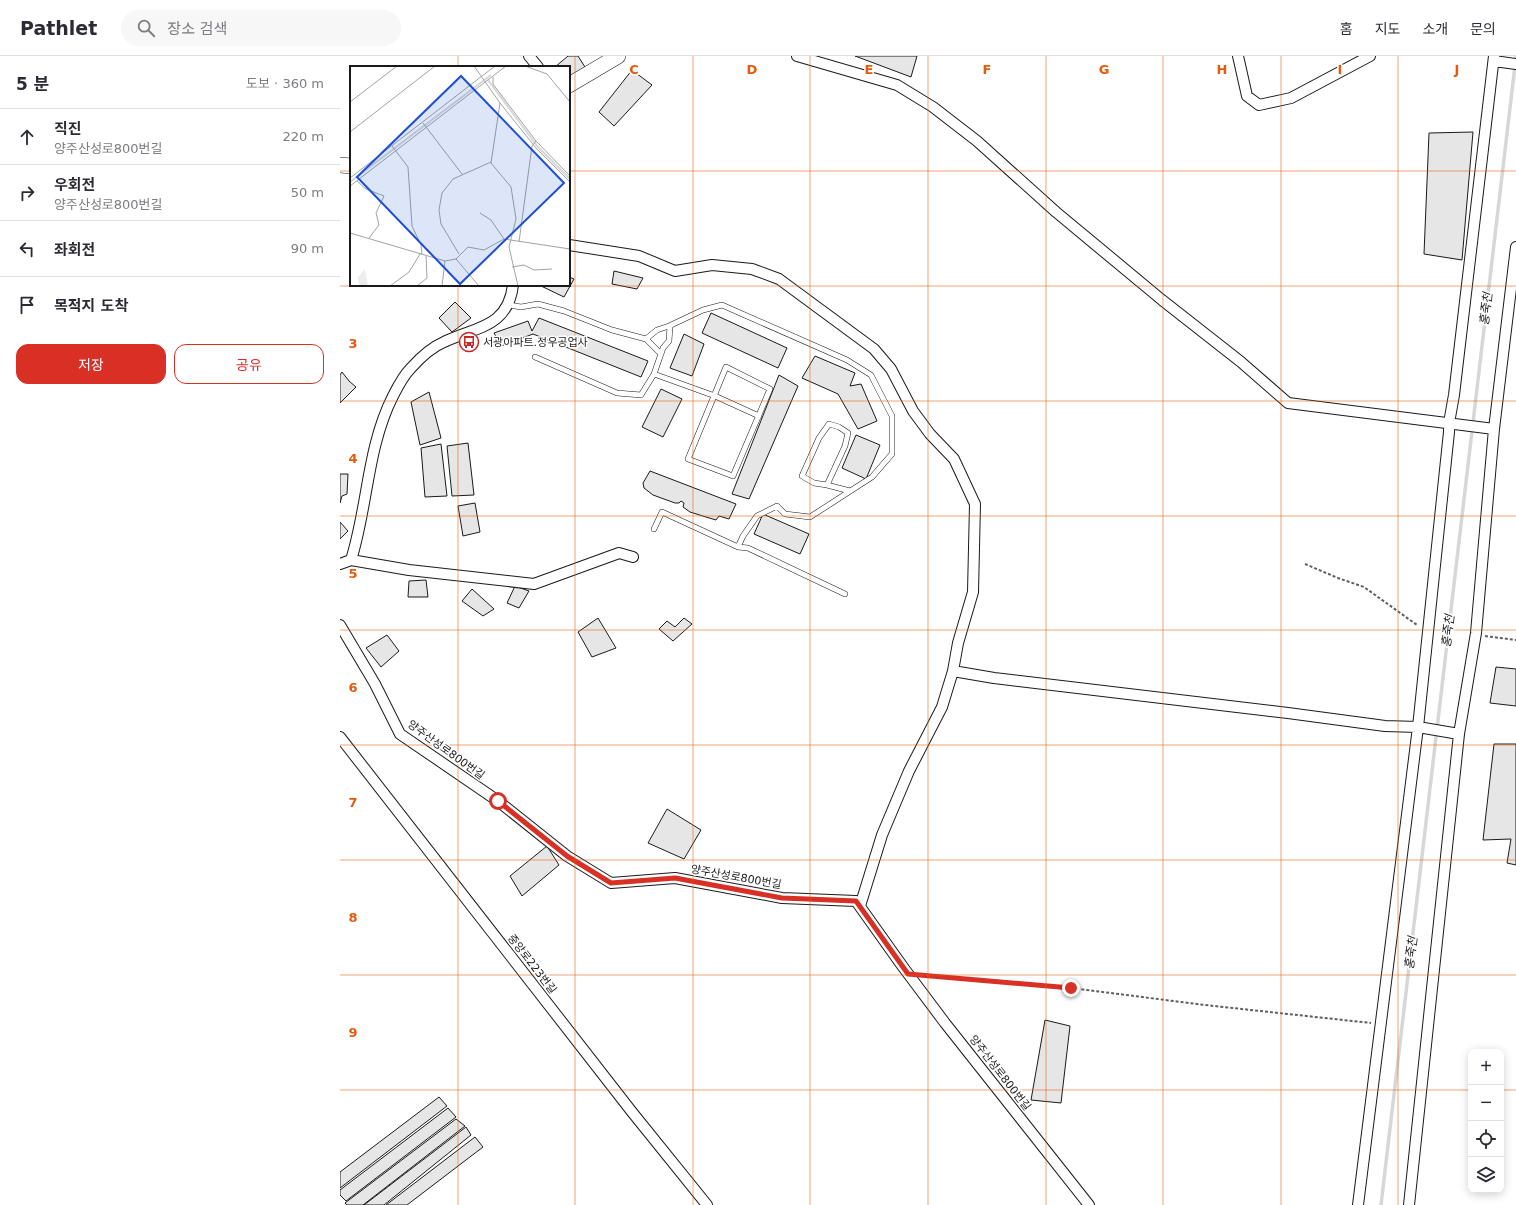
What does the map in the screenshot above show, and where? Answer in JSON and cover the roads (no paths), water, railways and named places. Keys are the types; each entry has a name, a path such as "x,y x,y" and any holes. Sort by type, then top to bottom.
{"street":[{"path":"529,56 537,66"},
{"path":"570,84 618,56"},
{"path":"797,56 897,85 933,107 977,141 1056,212 1162,300 1241,362 1288,403 1494,428"},
{"path":"1238,56 1247,96 1259,105 1291,98 1370,56"},
{"path":"1358,1205 1418,727 1449,423 1455,387 1494,58 1516,64"},
{"path":"340,165 350,166"},
{"path":"570,245 639,256 675,271 712,264 752,269 779,279 874,349 891,369 913,411 930,434 954,459 975,504 973,592 958,643 953,671 942,707 909,771 882,835 860,906"},
{"path":"1409,1205 1459,734 1476,633 1494,428 1516,247"},
{"path":"351,560 356,543 371,459 384,416 401,382 411,368 431,349 443,342 488,324 497,318 509,305 514,286"},
{"path":"340,564 351,560 409,570 534,584 619,553 633,558"},
{"name":"양주산성로800번길","path":"340,625 375,684 400,734 498,801 567,856 611,883 675,878 782,898 856,901 945,1023 1089,1205"},
{"path":"953,671 994,678 1385,726 1418,727 1459,734"},
{"name":"중앙로223번길","path":"340,737 632,1112 707,1205"}],"lane":[{"path":"509,305 521,307 538,304 564,311 612,330 646,339 661,354"},
{"path":"646,339 657,330 670,326 703,310 722,305 847,360 871,375 892,416 892,454 872,476 810,518 785,514 777,506 764,512 757,516 743,536 738,547"},
{"path":"535,357 617,393 641,395 654,374 663,348 669,341 670,326"},
{"path":"726,367 770,389 733,476 688,459 715,396 726,367"},
{"path":"654,374 715,396 759,416"},
{"path":"827,485 846,446 848,433 839,427 829,424 819,438 802,476 814,483 850,491"},
{"path":"654,529 662,512 738,547 748,548 845,594"}],"waterway":[{"name":"홍죽천","path":"1381,1205 1516,57"}],"place":[{"name":"서광아파트.정우공업사","path":"469,342"}]}
